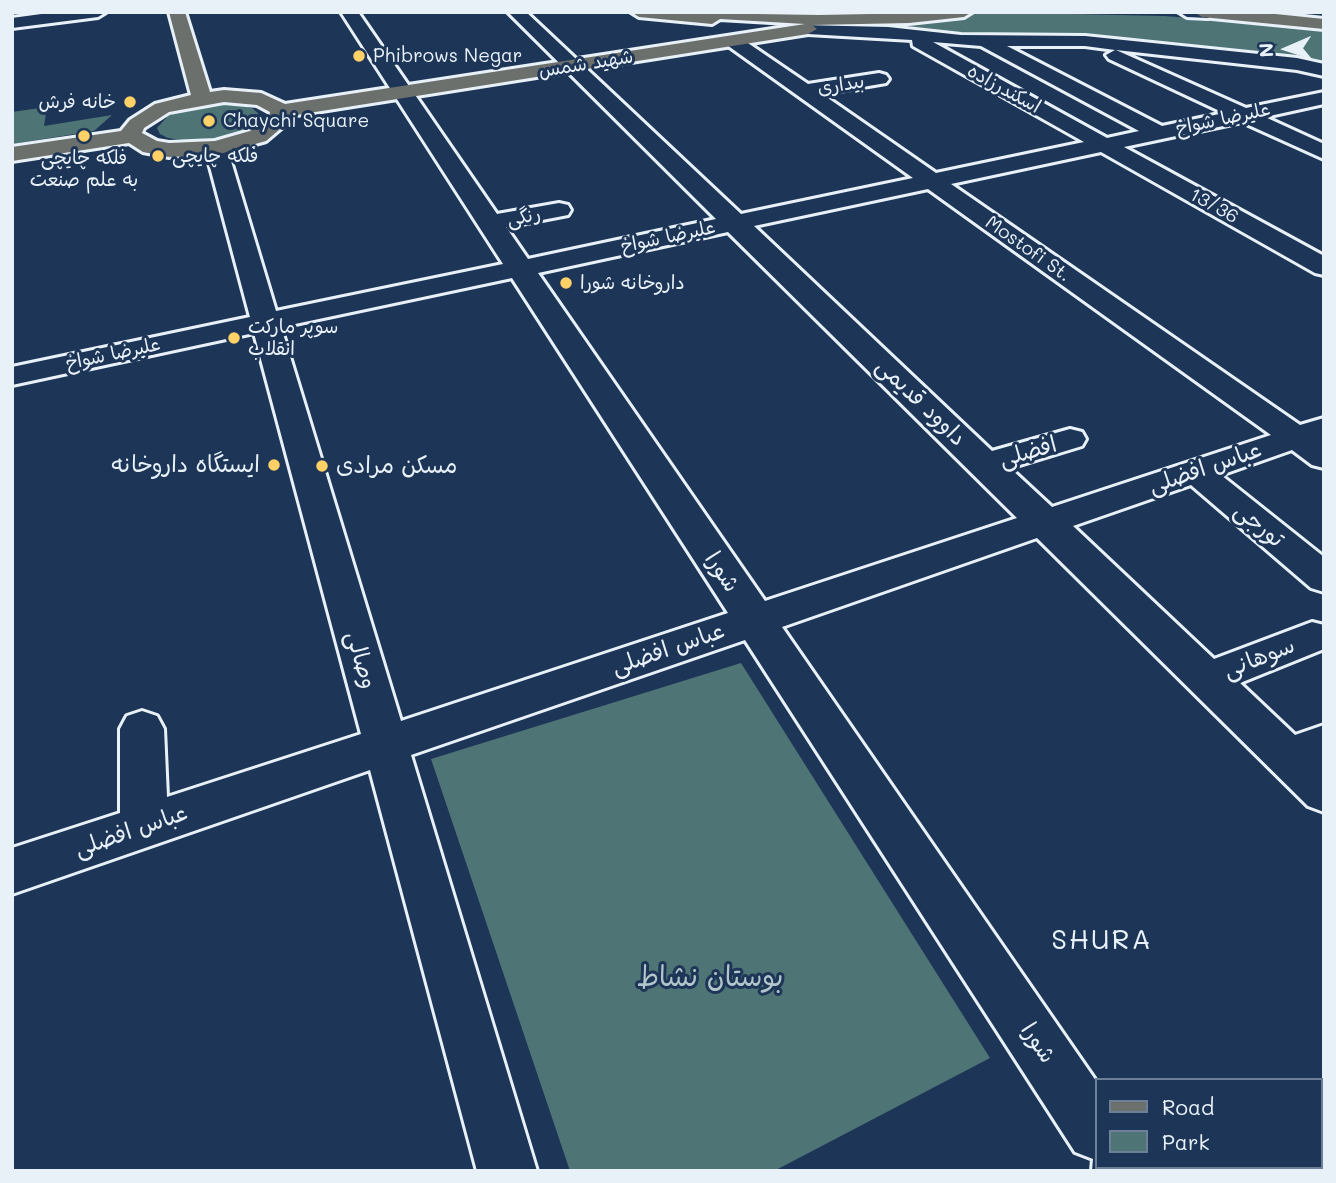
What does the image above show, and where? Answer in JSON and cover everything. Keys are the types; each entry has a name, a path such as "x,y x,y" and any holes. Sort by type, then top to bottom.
{"main road":[{"path":"177,12 202,98"},
{"path":"639,12 808,29"},
{"path":"688,12 819,20 909,18 964,12"},
{"path":"720,12 818,17 915,12"},
{"path":"1202,12 1324,24"},
{"name":"شهید شمس","path":"280,111 808,29"},
{"path":"12,148 132,133 151,147 169,150 216,149 258,136 279,120 280,111 274,104 261,99 234,96 202,98 162,108 146,116 132,133 12,154"}],"street":[{"path":"12,23 98,12"},
{"name":"شورا","path":"349,12 1094,1128"},
{"name":"داوود قدیمی","path":"516,12 1206,679 1306,750 1324,792"},
{"path":"1187,12 1208,13"},
{"path":"808,29 912,38 1085,41 1297,64 1324,70"},
{"path":"880,49 912,38"},
{"name":"اسکندرزاده","path":"912,38 1104,144"},
{"path":"983,40 1159,132"},
{"name":"Mostofi St.","path":"733,41 931,181 1314,441"},
{"path":"1085,41 1324,152"},
{"path":"909,60 942,54"},
{"path":"927,72 963,66"},
{"path":"949,84 984,78"},
{"path":"814,98 884,87"},
{"path":"973,97 1006,90"},
{"name":"علیرضا شواخ","path":"12,376 1324,98"},
{"name":"13/36","path":"1104,144 1324,267"},
{"name":"وصالی","path":"216,149 507,1171"},
{"name":"رنگی","path":"490,223 559,210"},
{"name":"افضلی","path":"985,464 1070,439"},
{"name":"عباس افضلی","path":"12,871 1195,471 1314,441"},
{"name":"تورجی","path":"1195,471 1324,578"},
{"name":"سوهانی","path":"1206,679 1312,637"},
{"path":"142,729 144,826"}],"green space":[{"path":"987,12 1164,16 1324,28 1324,66 995,37 917,33 907,22"},
{"path":"228,103 252,108 258,113 259,119 254,125 230,136 196,142 168,138 160,134 157,128 168,116 180,110"},
{"path":"47,107 44,126 112,115 94,131 12,144 12,112"},
{"name":"بوستان نشاط","path":"741,663 990,1058 774,1171 570,1171 431,759"}],"place":[{"name":"Phibrows Negar","path":"359,56"},
{"name":"خانه فرش","path":"130,102"},
{"name":"Chaychi Square","path":"209,121"},
{"name":"فلکه چایچی به علم صنعت","path":"84,136"},
{"name":"فلکه چایچی","path":"158,156"},
{"name":"داروخانه شورا","path":"566,283"},
{"name":"سوپر مارکت انقلاب","path":"234,338"},
{"name":"ایستگاه داروخانه","path":"274,465"},
{"name":"مسکن مرادی","path":"322,466"}],"district":[{"name":"SHURA","path":"1102,940"}]}
